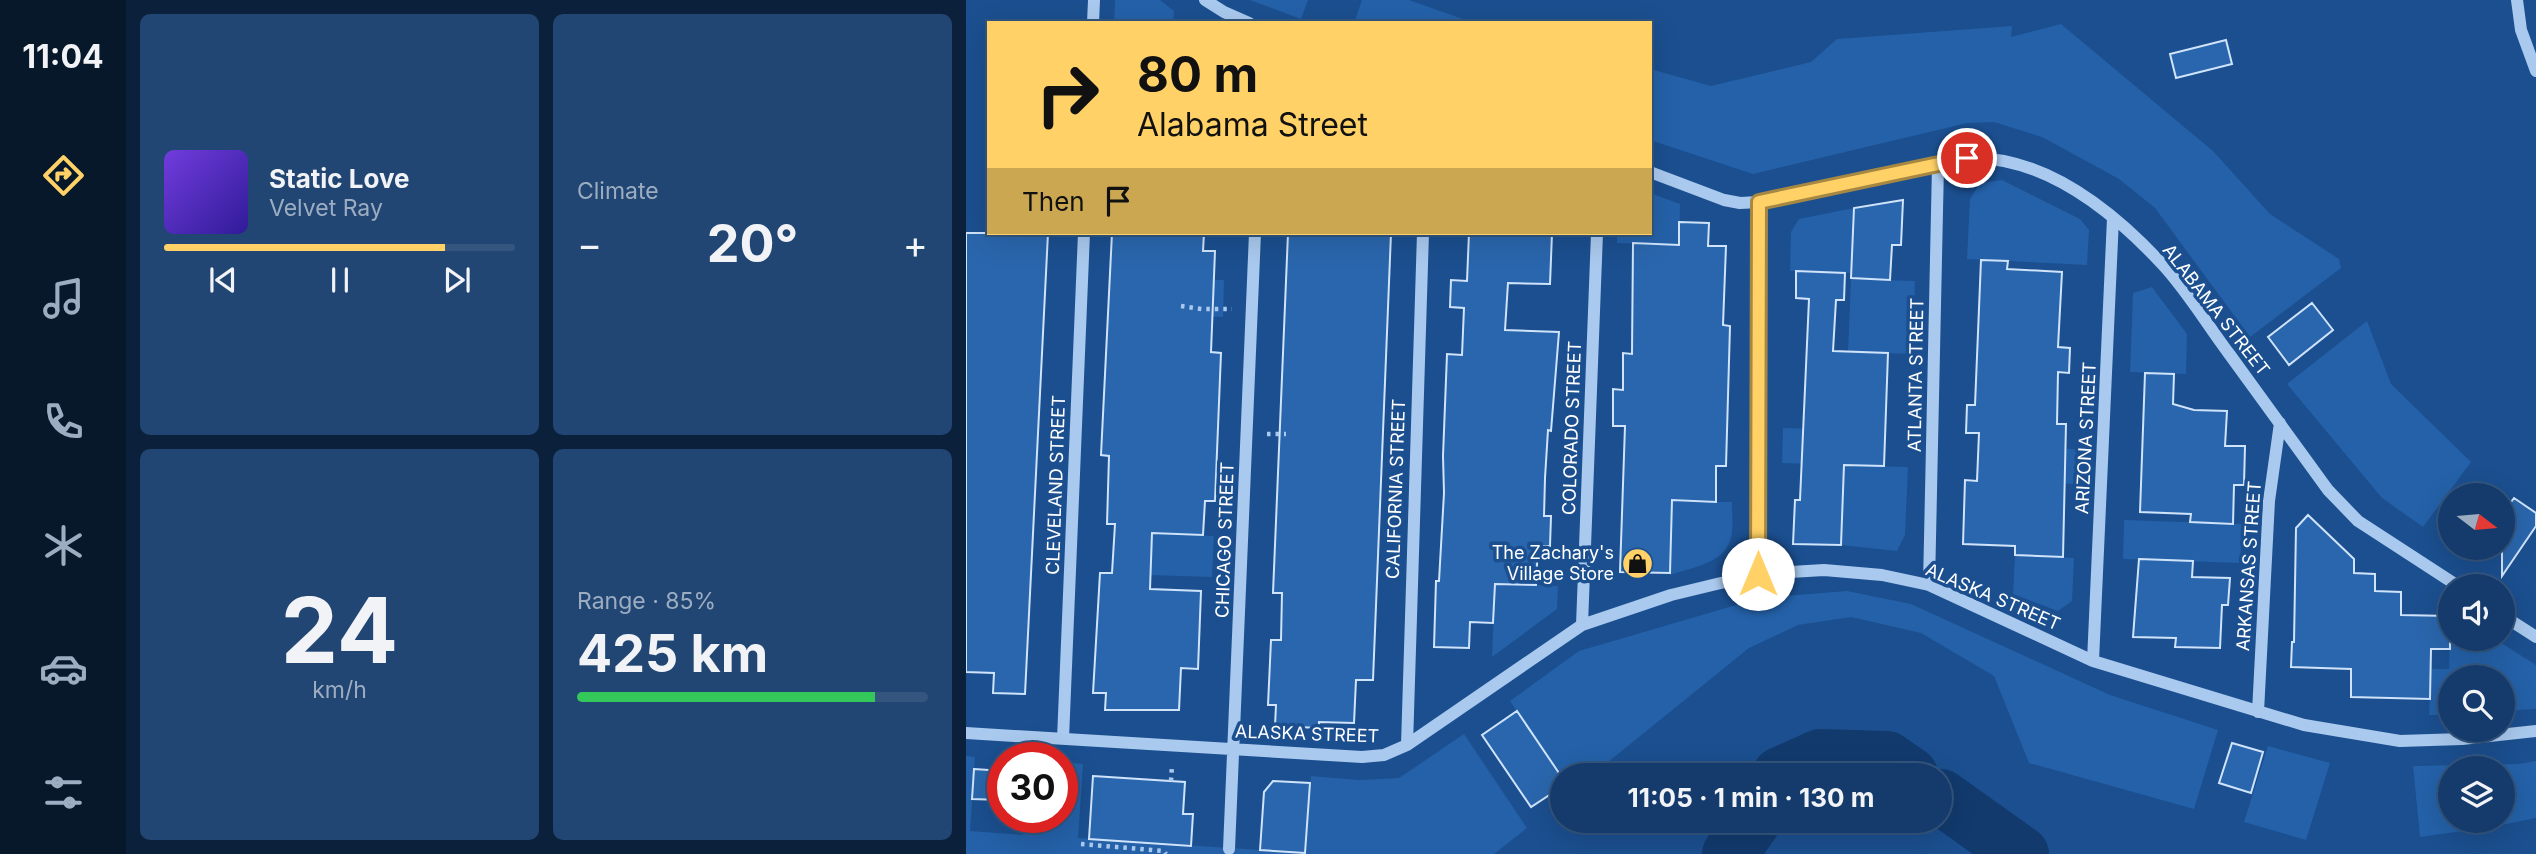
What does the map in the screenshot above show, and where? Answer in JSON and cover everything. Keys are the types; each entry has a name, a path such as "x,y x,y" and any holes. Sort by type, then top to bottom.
{"street":[{"path":"1093,21 1094,0"},
{"path":"1205,0 1244,21"},
{"path":"2516,0 2521,30 2536,71"},
{"name":"ALABAMA STREET","path":"1652,173 1724,200 1740,203 1759,202 1967,158 2003,160 2046,175 2089,198 2164,266 2328,490 2358,521 2440,574"},
{"name":"ATLANTA STREET","path":"1929,585 1938,165"},
{"path":"1758,574 1759,202"},
{"name":"ARIZONA STREET","path":"2094,661 2113,218"},
{"name":"CLEVELAND STREET","path":"1063,739 1084,235"},
{"name":"CHICAGO STREET","path":"1229,849 1255,235"},
{"name":"CALIFORNIA STREET","path":"1407,746 1423,235"},
{"name":"COLORADO STREET","path":"1582,625 1597,235"},
{"name":"ARKANSAS STREET","path":"2258,712 2269,501 2280,423"},
{"name":"ALASKA STREET","path":"966,733 1362,757 1384,755 1407,746 1582,625 1671,595 1758,574 1824,570 1858,572 1929,585 2094,661 2316,728 2400,741 2462,739 2536,731"},
{"path":"2515,623 2536,637"}],"path":[{"path":"1181,306 1232,309"},
{"path":"1263,434 1286,434"},
{"path":"1171,781 1172,760"},
{"path":"1081,844 1164,851 1166,854"}],"shaded area":[{"path":"1115,0 1160,0 1174,11 1173,21 1114,21"},
{"path":"1250,0 1308,0 1301,19"},
{"path":"1362,0 1409,0 1468,21 1355,21"},
{"path":"2061,24 2213,151 2270,214 2339,259 2341,268 2250,337 2155,208 2119,179 2042,137 1994,122 1967,123 1753,174 1652,141 1652,70 1711,86 1811,62 1837,39 2012,26 2011,37"},
{"path":"2002,180 2080,219 2089,230 2087,265 1967,259 1970,199 1980,183"},
{"path":"1652,194 1680,204 1679,245 1617,243 1617,235 1652,235"},
{"path":"1854,208 1852,273 1790,271 1791,232 1799,219"},
{"path":"1163,278 1224,280 1223,317 1161,315"},
{"path":"1851,279 1915,281 1912,354 1848,352"},
{"path":"2152,287 2187,334 2186,374 2130,372 2133,293"},
{"path":"2367,321 2391,384 2471,462 2455,483 2438,483 2438,507 2423,527 2382,498 2287,384"},
{"path":"1783,428 1846,430 1844,465 1782,463"},
{"path":"2019,448 2079,449 2077,484 2018,482"},
{"path":"1844,465 1908,467 1905,535 1897,551 1841,545"},
{"path":"1672,501 1732,502 1732,527 1730,541 1720,555 1704,564 1670,575"},
{"path":"2124,520 2242,524 2240,563 2123,559"},
{"path":"1152,533 1214,536 1212,577 1150,575"},
{"path":"2015,555 2074,558 2072,601 2058,611 2013,594"},
{"path":"1495,583 1558,586 1557,609 1492,657"},
{"path":"1847,591 1911,604 2110,695 2218,730 2194,809 2029,763 1994,676 1921,633 1851,617 1798,625 1749,648 1607,763 1552,763 1510,701 1579,651 1760,598"},
{"path":"2449,651 2514,651 2536,665 2536,709 2515,710 2515,665 2449,665"},
{"path":"2431,669 2438,669 2438,715 2429,715"},
{"path":"1464,734 1527,828 1494,854 966,854 966,756 975,757 970,831 1023,835 1078,833 1078,764 1083,764 1078,838 1305,853 1311,776 1359,780 1399,778"},
{"path":"2268,746 2330,763 2306,840 2244,822"},
{"path":"2536,761 2536,818 2515,822 2515,764"},
{"path":"2413,766 2438,766 2438,833 2448,833 2420,837"}],"building":[{"path":"2226,40 2232,64 2176,78 2170,54"},
{"path":"1903,200 1901,245 1892,245 1890,280 1851,278 1854,208"},
{"path":"1679,222 1709,223 1708,246 1726,246 1723,325 1730,326 1726,466 1716,466 1716,502 1672,500 1670,573 1620,572 1625,426 1613,426 1613,389 1623,390 1623,353 1632,354 1633,243 1679,245"},
{"path":"966,233 1048,235 1025,694 993,693 994,673 966,672"},
{"path":"1112,235 1204,235 1203,251 1215,251 1211,352 1221,353 1215,501 1205,501 1203,535 1152,533 1150,589 1201,591 1198,669 1181,668 1179,710 1105,710 1106,693 1093,693 1100,573 1112,573 1115,524 1107,524 1109,456 1101,455"},
{"path":"1288,235 1391,235 1373,680 1356,680 1354,723 1319,722 1319,728 1275,726 1276,705 1268,705 1271,640 1281,640 1282,593 1273,593"},
{"path":"1469,235 1552,235 1550,284 1508,283 1505,330 1559,332 1545,478 1544,516 1551,516 1550,546 1538,546 1536,585 1495,584 1493,623 1470,622 1469,648 1434,647 1436,581 1439,581 1444,493 1447,354 1462,355 1464,308 1450,307 1451,280 1467,281"},
{"path":"1981,260 2008,261 2007,269 2062,272 2058,347 2070,348 2069,373 2058,372 2057,424 2066,424 2063,557 2015,555 2015,546 1963,544 1965,480 1977,481 1979,433 1966,433 1967,405 1975,405"},
{"path":"1796,271 1845,273 1844,300 1836,300 1833,351 1888,353 1884,466 1844,465 1841,545 1793,544 1795,500 1800,500 1809,299 1796,298"},
{"path":"2312,303 2333,330 2289,365 2268,337"},
{"path":"2145,373 2174,374 2173,404 2194,410 2227,411 2225,446 2245,446 2244,485 2234,485 2233,524 2190,522 2191,514 2140,512"},
{"path":"2515,499 2536,513 2536,526 2515,557"},
{"path":"2308,515 2354,559 2354,573 2375,574 2375,591 2401,592 2401,615 2438,616 2438,649 2431,649 2430,699 2351,697 2351,669 2291,667 2296,528"},
{"path":"2139,559 2193,561 2192,577 2230,578 2228,605 2222,605 2220,648 2175,647 2176,638 2133,637"},
{"path":"2502,560 2513,560 2503,574"},
{"path":"1517,711 1552,763 1550,763 1550,795 1531,807 1482,735"},
{"path":"2232,743 2263,752 2251,793 2219,783"},
{"path":"974,769 987,770 987,799 972,799"},
{"path":"1093,776 1185,782 1183,814 1193,814 1191,846 1089,839"},
{"path":"1273,781 1310,783 1305,853 1260,850 1264,792"}],"waterway":[{"path":"1807,763 1820,757 1887,759 1893,763"},
{"path":"1952,805 2021,854"},
{"path":"1730,854 1745,833"}],"place":[{"name":"The Zachary's Village Store","path":"1637,563"}],"route":[{"path":"1758,574 1759,202 1967,158"}]}
